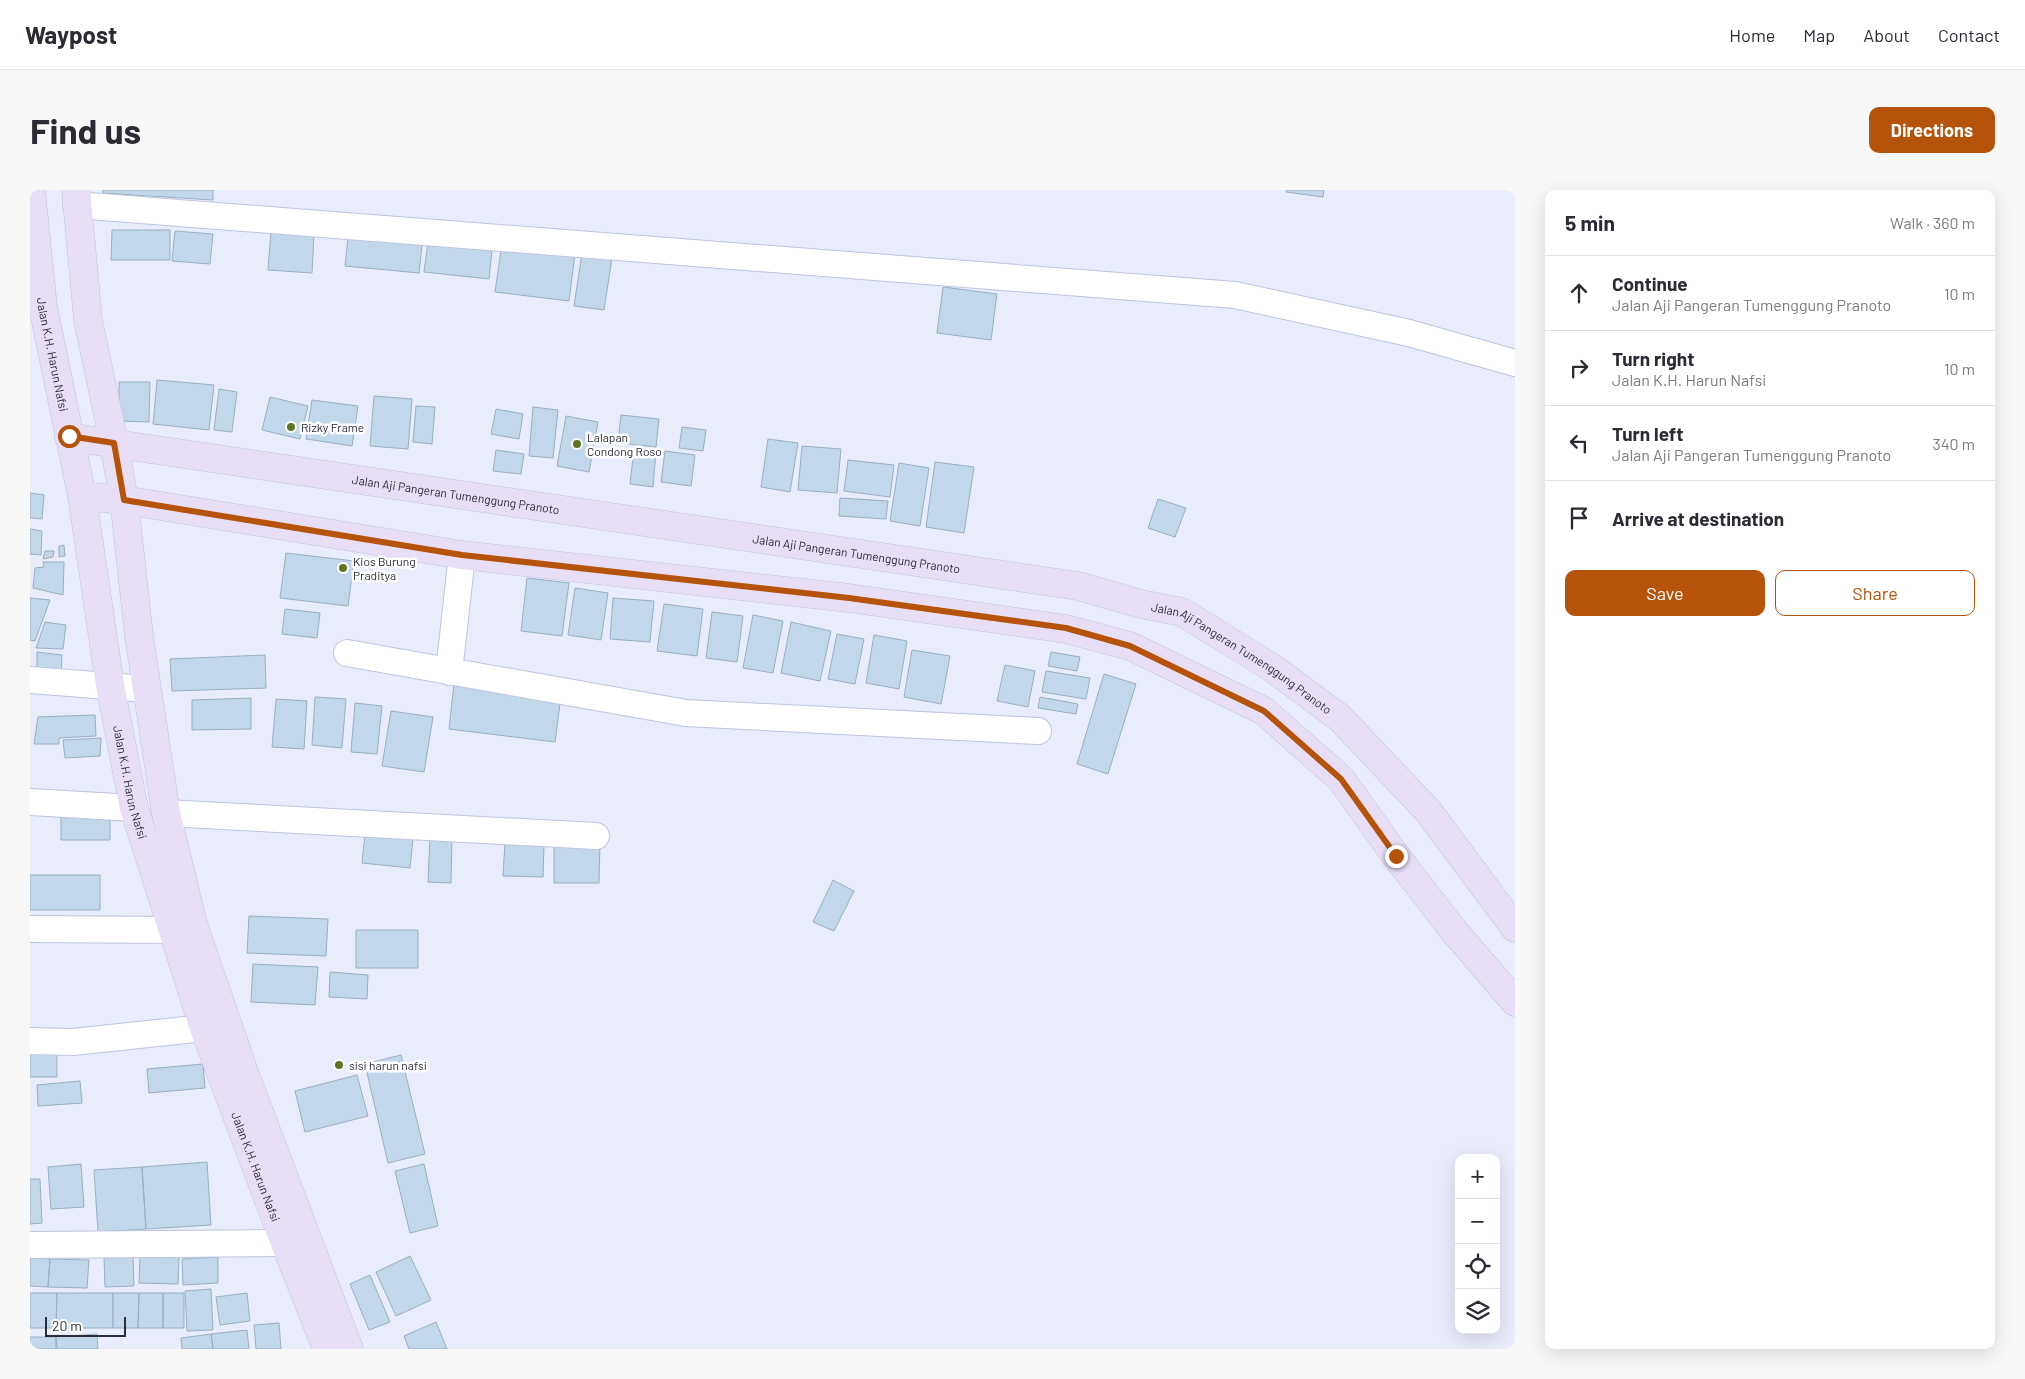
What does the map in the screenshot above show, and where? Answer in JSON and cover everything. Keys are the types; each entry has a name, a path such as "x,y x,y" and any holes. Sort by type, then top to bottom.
{"main road":[{"name":"Jalan K.H. Harun Nafsi","path":"31,190 43,307 82,496 110,685 134,808 204,1028 327,1349"},
{"name":"Jalan K.H. Harun Nafsi","path":"76,198 88,320 124,500 147,689 166,813 196,934 244,1072 349,1349"},
{"name":"Jalan Aji Pangeran Tumenggung Pranoto","path":"69,436 1078,586 1141,604 1182,612 1274,669 1340,718 1428,811 1515,928"},
{"path":"82,496 124,500 462,555 858,600 1066,628 1130,646 1264,711 1341,779 1402,864 1454,931 1515,1002"}],"street":[{"path":"76,198 1235,295 1409,334 1515,363"},
{"path":"449,672 462,555"},
{"path":"346,652 686,713 1038,731"},
{"path":"30,680 147,689"},
{"path":"30,802 134,808"},
{"path":"166,813 596,836"},
{"path":"30,928 172,930"},
{"path":"30,1041 73,1042 204,1028"},
{"path":"30,1245 285,1243"}],"building":[{"path":"103,190 213,190 213,200 103,193"},
{"path":"1287,190 1324,190 1323,197 1286,192"},
{"path":"112,230 170,230 170,260 111,260"},
{"path":"175,231 213,234 210,264 172,261"},
{"path":"271,231 314,234 312,273 268,270"},
{"path":"348,238 422,245 419,273 345,266"},
{"path":"428,242 492,250 489,279 424,272"},
{"path":"502,244 575,254 569,301 495,292"},
{"path":"582,253 612,258 604,310 574,306"},
{"path":"943,287 997,294 991,340 937,333"},
{"path":"157,380 214,385 209,430 153,424"},
{"path":"119,382 150,382 149,422 119,421"},
{"path":"219,389 237,392 232,432 214,430"},
{"path":"374,396 412,399 408,449 370,446"},
{"path":"270,397 308,406 300,439 262,430"},
{"path":"312,400 358,406 352,446 306,439"},
{"path":"416,406 435,407 432,444 413,442"},
{"path":"533,407 558,410 553,458 529,456"},
{"path":"496,409 523,414 519,439 491,434"},
{"path":"621,415 659,419 656,447 618,443"},
{"name":"Lalapan Condong Roso","path":"566,416 598,422 589,472 557,466"},
{"path":"682,427 706,430 703,451 679,448"},
{"path":"768,439 798,443 790,492 761,487"},
{"path":"802,446 841,449 837,493 798,490"},
{"path":"634,449 656,451 653,487 630,484"},
{"path":"496,450 524,454 521,474 493,471"},
{"path":"665,451 695,455 691,486 661,482"},
{"path":"848,460 894,465 890,497 844,491"},
{"path":"935,462 974,467 964,533 926,527"},
{"path":"899,463 929,468 920,526 890,521"},
{"path":"30,493 44,495 42,519 30,518"},
{"path":"840,498 888,501 886,519 839,516"},
{"path":"1158,499 1186,508 1175,537 1148,528"},
{"path":"30,529 42,531 41,555 30,554"},
{"path":"64,545 65,556 59,557 59,546"},
{"path":"45,551 54,551 53,557 43,559"},
{"path":"286,553 354,561 348,606 280,598"},
{"path":"43,562 64,562 63,595 33,588 35,568 44,567"},
{"path":"527,578 569,583 562,636 521,631"},
{"path":"575,588 608,593 601,640 568,635"},
{"path":"30,598 50,600 35,641 30,640"},
{"path":"613,598 654,601 650,642 610,639"},
{"path":"664,604 703,609 697,656 657,651"},
{"path":"285,609 320,613 317,638 282,634"},
{"path":"712,612 743,616 737,662 706,658"},
{"path":"753,615 783,621 773,673 743,668"},
{"path":"45,622 66,625 63,649 36,648"},
{"path":"791,622 831,631 820,681 781,673"},
{"path":"837,634 864,639 855,684 828,679"},
{"path":"874,635 907,641 899,689 866,683"},
{"path":"912,650 950,656 941,704 904,697"},
{"path":"37,652 62,655 61,678 37,677"},
{"path":"1051,652 1080,657 1077,671 1048,666"},
{"path":"265,655 266,688 172,691 170,659"},
{"path":"1005,665 1035,671 1028,707 997,701"},
{"path":"1046,671 1090,678 1086,699 1042,692"},
{"path":"1104,674 1136,684 1108,774 1077,764"},
{"path":"454,684 561,696 555,742 449,729"},
{"path":"315,697 346,699 342,748 312,745"},
{"path":"1040,697 1078,704 1076,714 1038,708"},
{"path":"251,698 251,729 192,730 192,700"},
{"path":"276,699 307,701 304,749 272,747"},
{"path":"355,703 382,706 377,754 351,752"},
{"path":"391,711 433,717 424,772 382,766"},
{"path":"95,715 96,736 59,738 59,744 34,744 38,717"},
{"path":"101,738 100,756 65,758 63,740"},
{"path":"61,812 110,812 110,840 61,840"},
{"path":"365,834 413,838 410,868 362,863"},
{"path":"430,836 452,837 451,883 428,882"},
{"path":"554,842 600,842 599,883 554,883"},
{"path":"505,843 544,845 543,877 503,876"},
{"path":"30,875 100,875 100,910 30,910"},
{"path":"833,880 854,891 834,931 813,922"},
{"path":"249,916 328,919 326,956 247,953"},
{"path":"356,930 418,930 418,968 356,968"},
{"path":"253,964 318,967 315,1005 251,1002"},
{"path":"330,972 368,975 367,999 329,997"},
{"path":"57,1046 57,1077 30,1077 30,1047"},
{"path":"401,1055 425,1154 388,1163 365,1064"},
{"path":"203,1064 205,1088 149,1093 147,1069"},
{"path":"357,1075 368,1116 305,1132 295,1091"},
{"path":"80,1081 82,1103 38,1106 37,1085"},
{"path":"207,1162 211,1225 146,1229 142,1167"},
{"path":"81,1164 84,1207 51,1209 48,1167"},
{"path":"424,1164 438,1226 410,1233 395,1171"},
{"path":"142,1167 146,1229 98,1232 94,1170"},
{"path":"30,1179 40,1179 42,1223 30,1224"},
{"path":"133,1256 134,1286 105,1287 104,1257"},
{"path":"140,1256 179,1257 178,1284 139,1283"},
{"path":"410,1256 431,1300 396,1316 376,1272"},
{"path":"218,1257 218,1283 183,1285 182,1259"},
{"path":"30,1258 50,1259 48,1287 30,1286"},
{"path":"50,1259 89,1260 87,1288 48,1287"},
{"path":"370,1275 390,1322 369,1330 350,1284"},
{"path":"211,1289 213,1330 187,1331 185,1291"},
{"path":"30,1293 57,1293 56,1328 30,1328"},
{"path":"57,1293 113,1293 113,1328 56,1328"},
{"path":"113,1293 139,1293 138,1328 113,1328"},
{"path":"139,1293 163,1293 163,1328 138,1328"},
{"path":"163,1293 184,1293 184,1328 163,1328"},
{"path":"247,1293 250,1321 220,1325 216,1297"},
{"path":"436,1322 447,1349 409,1349 404,1336"},
{"path":"279,1323 281,1349 256,1349 254,1325"},
{"path":"247,1330 249,1349 213,1349 211,1334"},
{"path":"97,1334 98,1349 57,1349 56,1337"},
{"path":"211,1334 213,1349 182,1349 181,1338"},
{"path":"30,1337 56,1337 56,1349 30,1349"}],"place":[{"name":"Rizky Frame","path":"291,427"},
{"name":"Lalapan Condong Roso","path":"577,444"},
{"name":"Kios Burung Praditya","path":"343,568"},
{"name":"sisi harun nafsi","path":"339,1065"}],"route":[{"path":"69,436 114,443 124,500 462,555 849,598 1066,628 1130,646 1264,711 1341,779 1396,856"}]}
